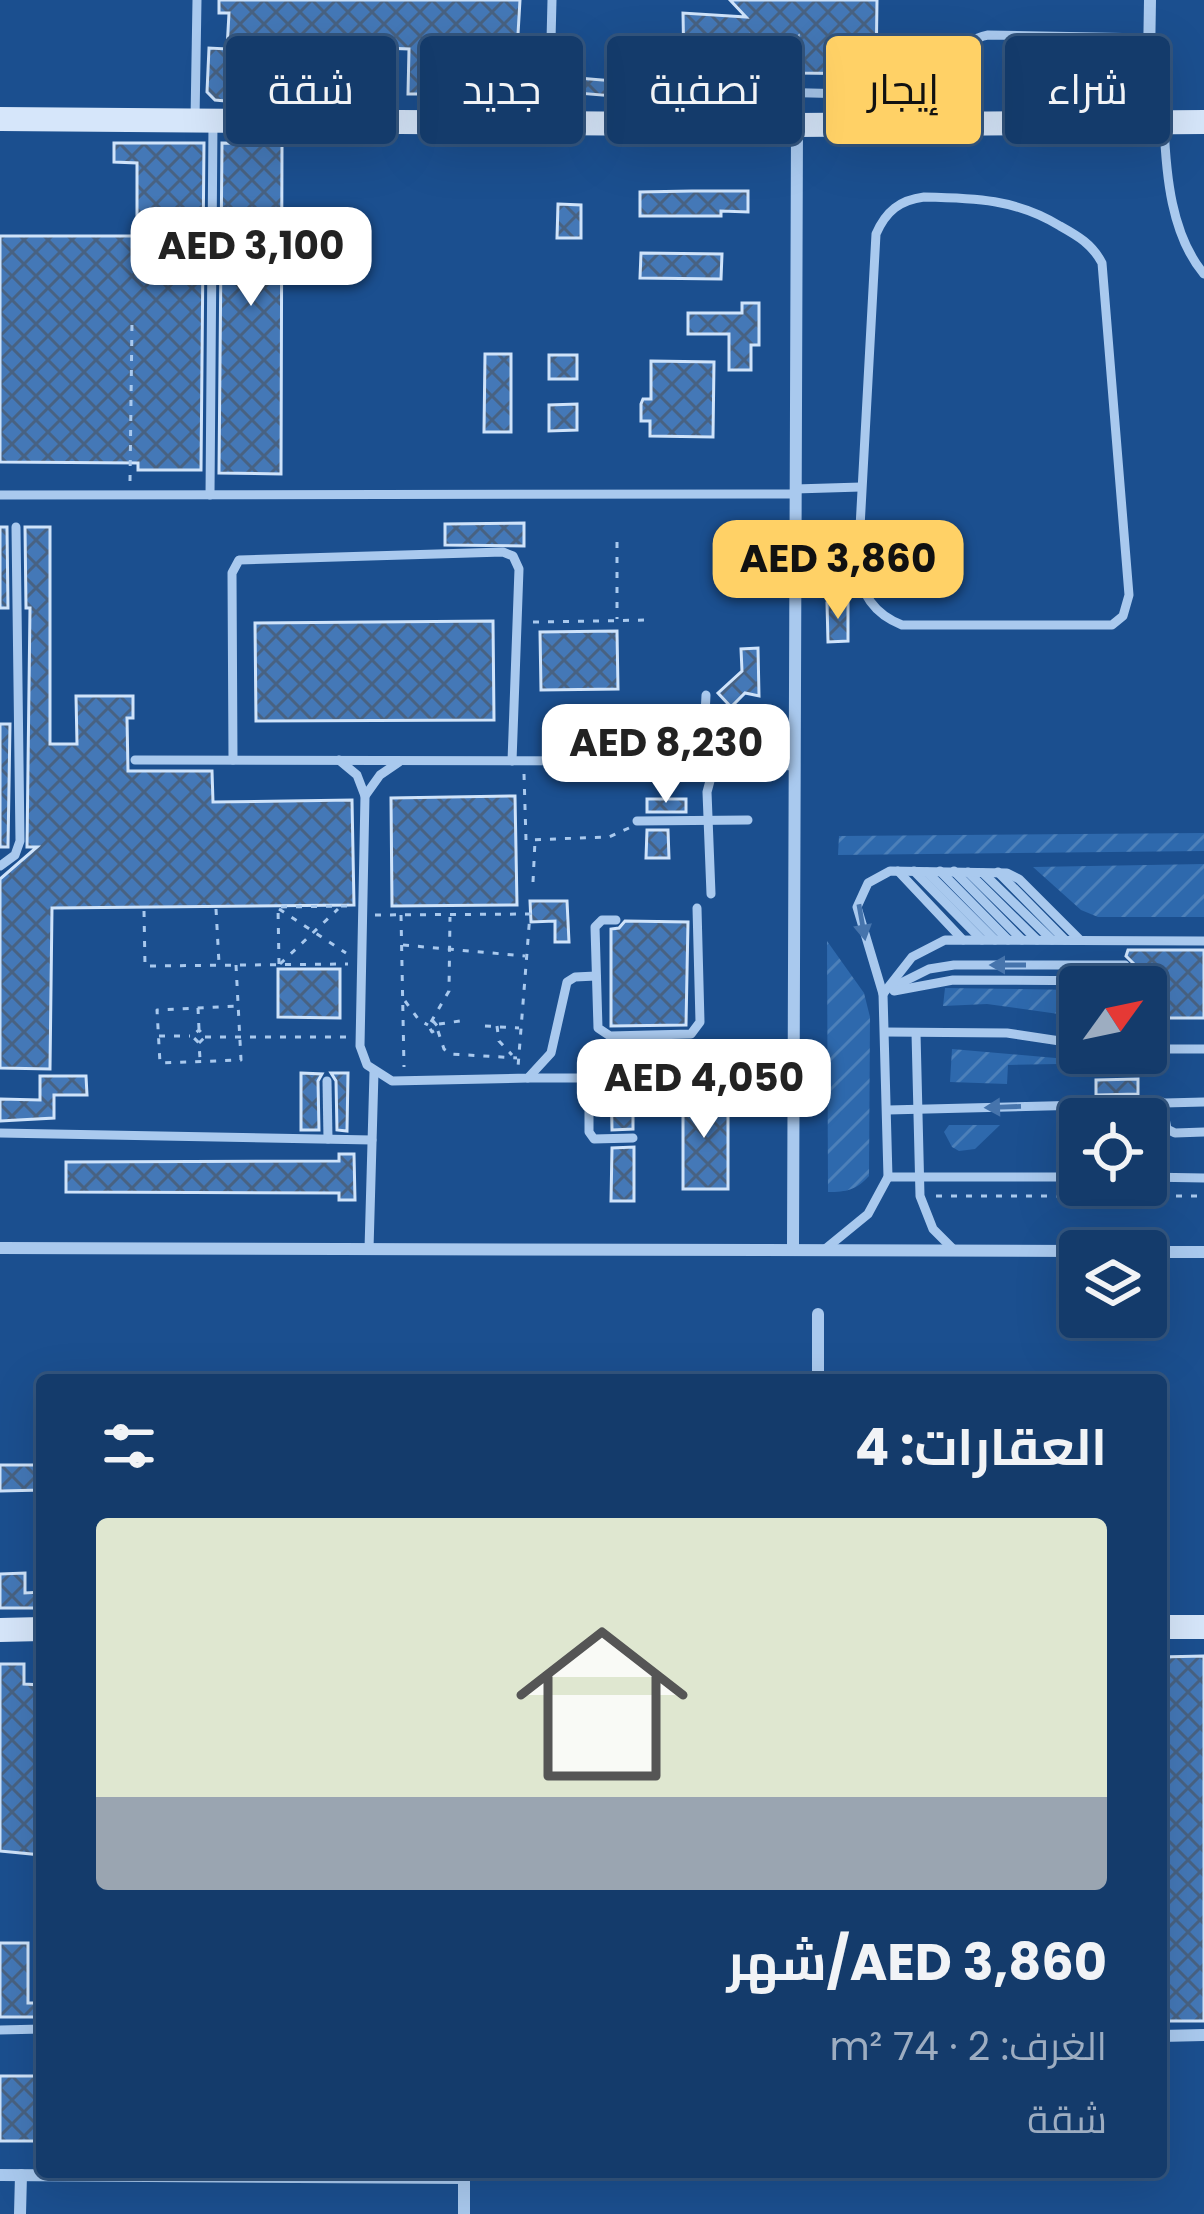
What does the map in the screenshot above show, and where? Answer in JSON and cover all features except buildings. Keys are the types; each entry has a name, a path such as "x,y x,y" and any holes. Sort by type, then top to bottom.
{"main road":[{"path":"0,119 420,121"},
{"path":"1170,121 1204,122"},
{"path":"1167,1627 1204,1627"},
{"path":"0,1630 36,1630"}],"street":[{"path":"1149,36 1150,0"},
{"path":"793,1250 797,144"},
{"path":"0,1248 1059,1251"},
{"path":"1167,1252 1204,1252"},
{"path":"818,1314 818,1374"},
{"path":"1167,2036 1204,2035"},
{"path":"0,2175 36,2175"},
{"path":"20,2214 21,2175"},
{"path":"464,2178 464,2214"}],"lane":[{"path":"197,0 204,120 210,495"},
{"path":"551,36 552,0"},
{"path":"981,36 1042,36"},
{"path":"1161,144 1178,221 1204,274"},
{"path":"911,199 992,199 1043,216 1091,246 1105,272 1130,595 1124,616 1105,627 914,626 892,621 873,607 859,576 862,487 876,234 889,212 911,199"},
{"path":"0,495 795,492 862,487"},
{"path":"0,866 15,855 20,841 16,527"},
{"path":"233,760 232,573 239,560 503,552 518,564 518,761"},
{"path":"706,695 698,761 707,792 711,894"},
{"path":"704,735 714,761 707,792"},
{"path":"698,761 704,753 714,761 794,766"},
{"path":"136,760 698,761"},
{"path":"339,760 357,775 365,796 361,1037 362,1056 374,1072 392,1081 589,1078"},
{"path":"365,796 380,775 401,760"},
{"path":"638,821 748,820"},
{"path":"898,871 963,940"},
{"path":"824,1250 868,1214 888,1177 884,994 857,907 868,883 878,875 898,871 998,872 1019,879 1080,940"},
{"path":"920,871 982,940"},
{"path":"920,871 1002,940"},
{"path":"940,872 1002,940"},
{"path":"954,872 1022,940"},
{"path":"968,872 1037,940"},
{"path":"982,872 1052,940"},
{"path":"998,872 1065,940"},
{"path":"616,920 596,923 597,1024 603,1034 694,1033 700,1022 697,908"},
{"path":"884,994 903,966 922,950 945,940 1204,941"},
{"path":"884,994 917,974 954,964 1124,964"},
{"path":"523,1079 551,1053 567,982 574,976 596,976"},
{"path":"884,994 953,980 1059,981"},
{"path":"886,1032 1007,1033 1059,1041"},
{"path":"916,1033 920,1196 933,1228 955,1250"},
{"path":"1167,1049 1204,1049"},
{"path":"628,1056 589,1061 591,1137 633,1138"},
{"path":"369,1249 374,1072"},
{"path":"327,1081 328,1139"},
{"path":"1167,1102 1204,1102"},
{"path":"888,1110 1059,1105"},
{"path":"1167,1128 1204,1132"},
{"path":"0,1133 372,1140"},
{"path":"888,1177 1059,1177"},
{"path":"1167,1178 1204,1178"},
{"path":"0,2030 36,2029"}],"path":[{"path":"130,495 132,321"},
{"path":"617,542 617,620"},
{"path":"517,622 651,620"},
{"path":"518,761 526,840 609,836 638,821"},
{"path":"533,882 535,840"},
{"path":"279,966 341,906"},
{"path":"278,908 341,906 401,915 530,914 519,1058 523,1079"},
{"path":"278,908 362,964"},
{"path":"278,908 279,966"},
{"path":"216,909 219,965"},
{"path":"144,911 145,966 362,964"},
{"path":"401,915 404,1081"},
{"path":"429,1023 448,997 449,915"},
{"path":"401,945 526,956"},
{"path":"236,965 241,1060 160,1063 157,1010 238,1006"},
{"path":"402,996 419,1020 438,1028 444,1049 451,1054 519,1058"},
{"path":"198,1008 199,1030 206,1037"},
{"path":"429,1023 432,1033 460,1021"},
{"path":"485,1026 521,1028"},
{"path":"497,1026 502,1047 519,1058"},
{"path":"159,1036 192,1036 199,1030"},
{"path":"192,1036 199,1043 200,1061"},
{"path":"199,1043 206,1037 361,1037"},
{"path":"920,1196 1204,1196"}],"shaded area":[{"path":"1204,833 1204,851 838,855 839,836"},
{"path":"1204,864 1204,917 1098,917 1081,910 1033,867"},
{"path":"827,941 864,993 870,1017 869,1176 855,1187 835,1192 828,1192"},
{"path":"945,988 1059,990 1059,1014 987,1004 943,1006"},
{"path":"952,1049 1059,1058 1059,1064 1008,1065 1007,1084 950,1082"},
{"path":"949,1125 1000,1125 975,1149 959,1151 944,1132"}]}
